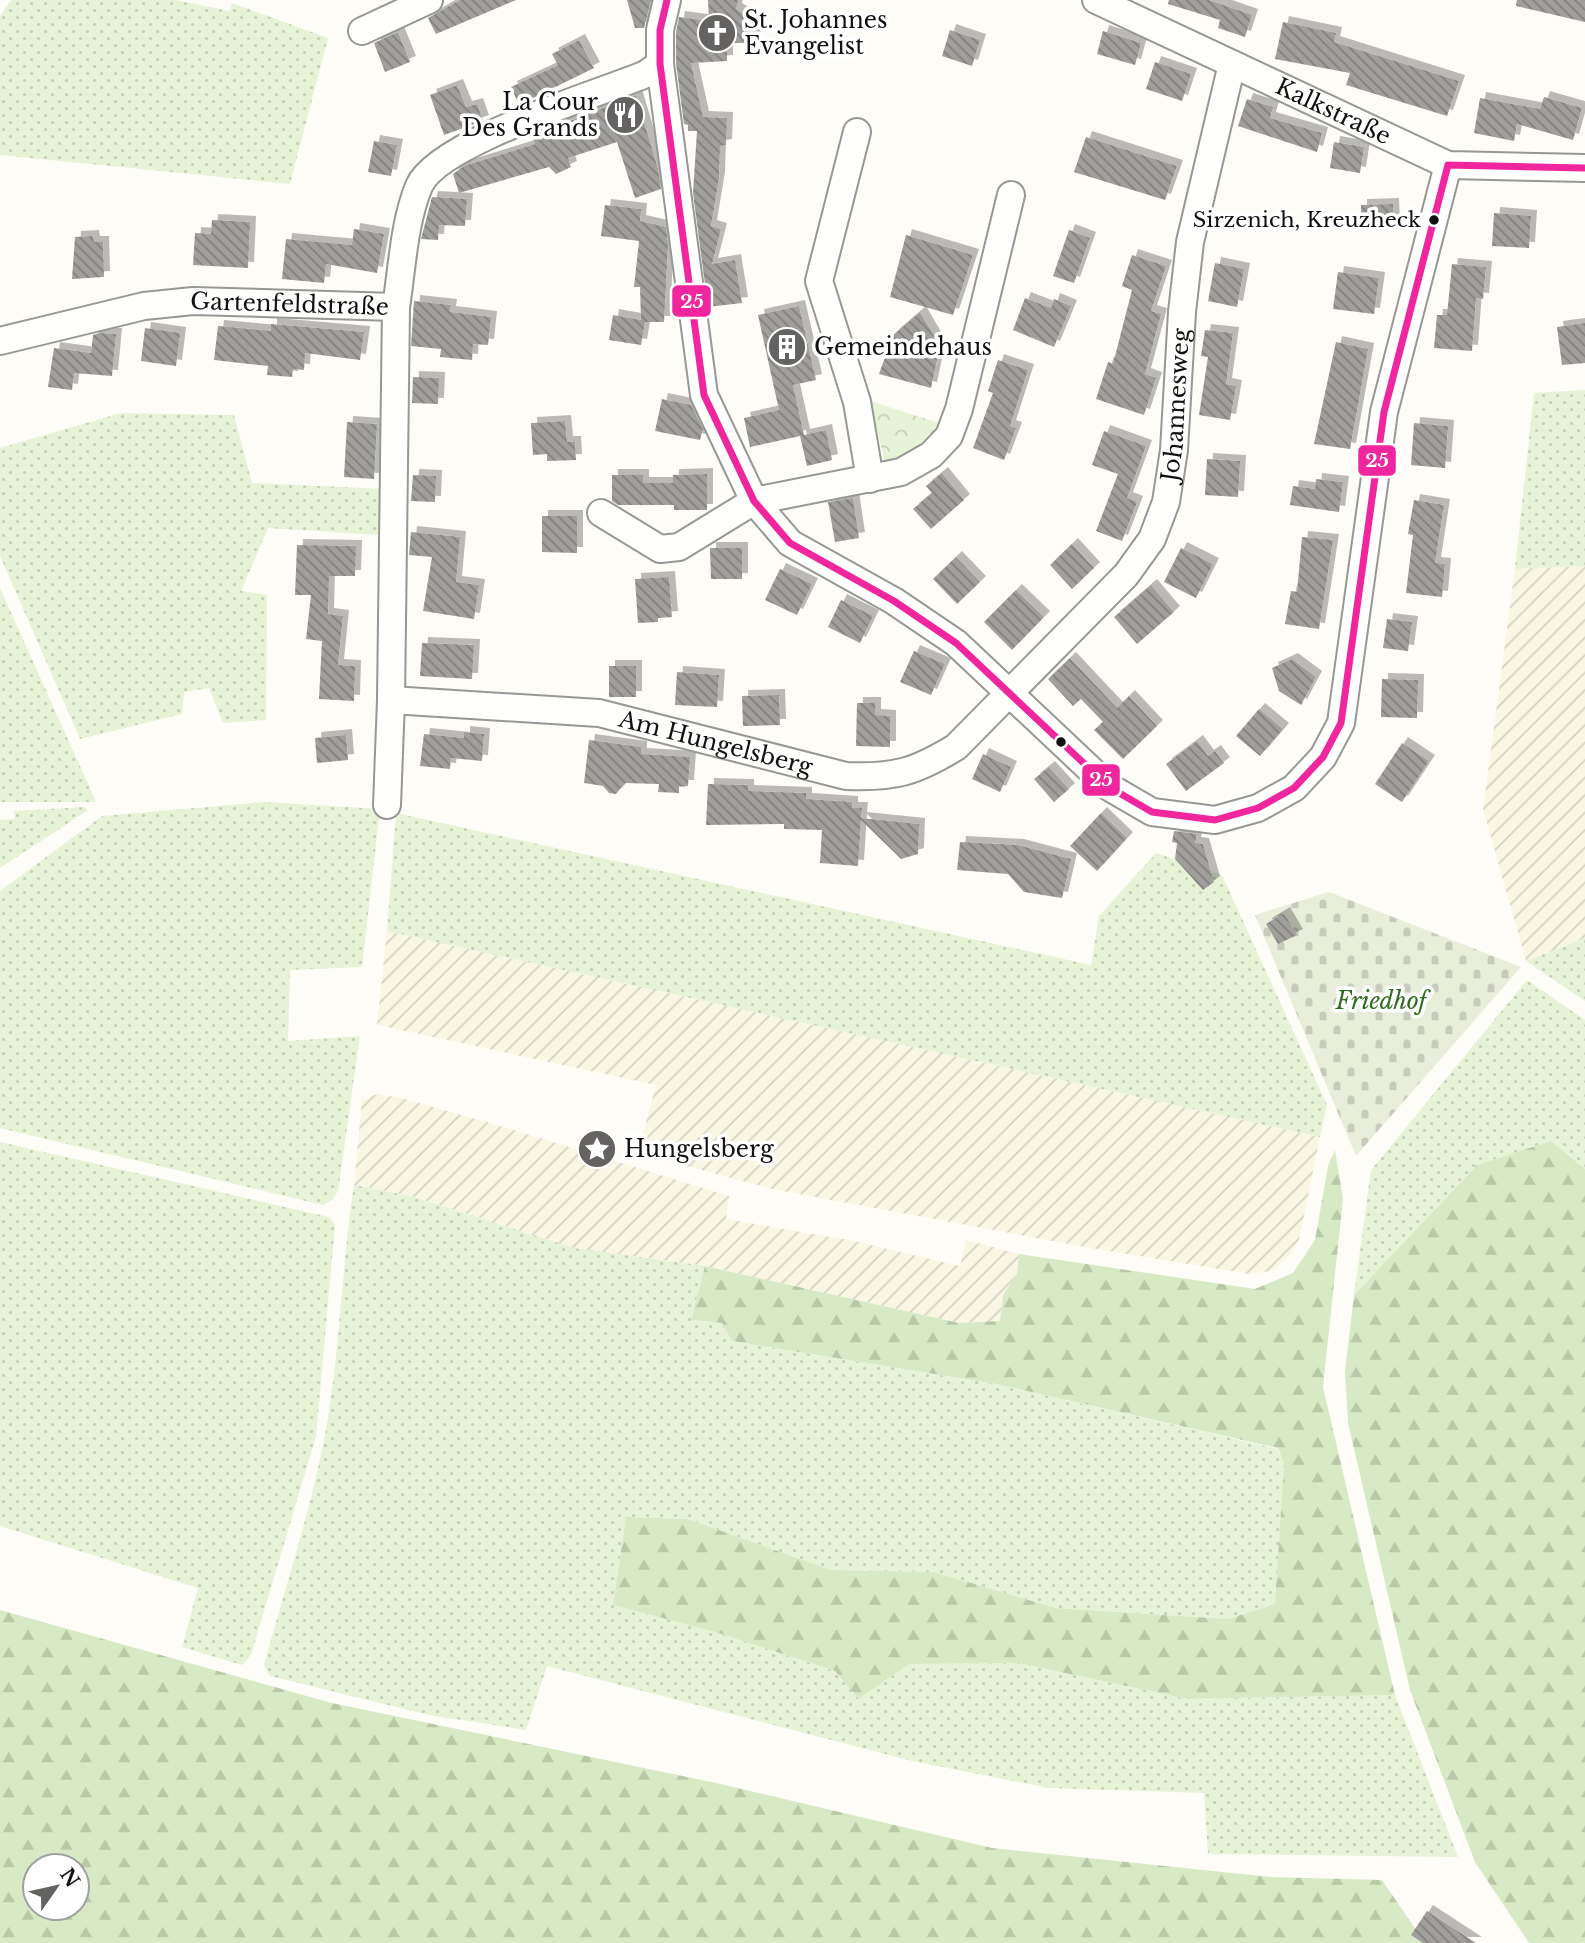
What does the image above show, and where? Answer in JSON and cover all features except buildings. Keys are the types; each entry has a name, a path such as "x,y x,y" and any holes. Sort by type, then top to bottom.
{"street":[{"path":"362,31 429,0"},
{"path":"667,0 660,30 660,64 704,395 754,501 790,543 894,600 956,643 1109,787 1152,812 1215,820 1258,808 1294,788 1323,757 1341,723 1384,412 1448,165"},
{"name":"Kalkstraße","path":"1096,0 1448,165 1585,168"},
{"name":"Gartenfeldstraße","path":"0,341 144,306 193,301 396,307 414,204 419,185 431,169 489,136 646,74 660,64"},
{"name":"Johannesweg","path":"1010,692 1126,575 1152,539 1166,502 1174,450 1182,312 1190,242 1232,64"},
{"path":"857,132 819,281 857,402 870,479"},
{"path":"601,513 660,549 679,547 754,501 901,472 931,455 949,436 959,409 1011,195"},
{"path":"387,805 391,700 396,307"},
{"name":"Am Hungelsberg","path":"391,700 599,713 846,776 884,778 925,766 956,747 1010,692"}],"shaded area":[{"path":"1585,566 1585,938 1526,961 1483,809 1515,569"},
{"path":"387,931 1320,1137 1299,1240 1289,1256 1272,1271 1249,1274 1091,1248 772,1189 638,1153 656,1085 377,1025"},
{"path":"377,1094 401,1098 497,1125 729,1196 726,1219 854,1241 960,1266 966,1240 1019,1254 1017,1274 1003,1295 1000,1321 959,1323 705,1266 574,1248 411,1196 354,1185 362,1100"}],"green space":[{"path":"11,0 175,0 230,11 232,3 328,38 290,184 0,155 0,16"},
{"path":"1585,390 1585,566 1515,569 1534,393"},
{"path":"870,401 942,424 917,449 885,463"},
{"path":"121,413 234,415 252,483 384,489 381,535 268,528 241,591 267,595 266,720 223,723 209,688 184,692 182,714 80,739 0,556 0,448"},
{"path":"0,588 96,802 0,802"},
{"path":"265,802 380,809 362,967 290,970 288,1041 360,1036 338,1191 333,1199 323,1205 0,1128 0,891 102,816"},
{"path":"84,807 88,810 0,868 0,820 15,819 14,811"},
{"path":"396,813 1091,965 1099,916 1156,853 1222,875 1327,1105 1320,1137 387,931"},
{"name":"Friedhof","path":"1329,892 1521,967 1356,1156 1255,915"},
{"path":"1585,938 1585,1001 1526,961"},
{"path":"1527,980 1585,1020 1585,1169 1551,1141 1477,1165 1354,1295 1371,1170"},
{"path":"1551,1141 1585,1169 1585,1943 1529,1943 1475,1862 1410,1690 1348,1423 1345,1371 1354,1295 1477,1165"},
{"path":"0,1142 329,1217 335,1225 316,1436 251,1655 242,1665 182,1647 198,1588 0,1526"},
{"path":"1335,1150 1343,1199 1323,1387 1395,1695 1187,1699 1018,1663 909,1664 859,1699 835,1671 715,1632 613,1605 626,1517 688,1519 831,1570 934,1572 1056,1608 1228,1619 1275,1604 1284,1464 1278,1448 996,1384 732,1341 722,1323 691,1320 705,1266 959,1323 1000,1321 1003,1295 1017,1274 1019,1254 1255,1289 1293,1273 1315,1240 1328,1166"},
{"path":"354,1185 411,1196 574,1248 705,1266 691,1320 722,1323 732,1341 996,1384 1278,1449 1284,1464 1276,1604 1228,1619 1056,1608 934,1572 831,1570 688,1519 626,1517 613,1605 715,1632 835,1671 859,1699 909,1664 1018,1663 1187,1699 1395,1695 1458,1857 1208,1854 1204,1793 1049,1788 912,1761 547,1666 526,1730 429,1715 270,1676 264,1665 311,1498 326,1431"},
{"path":"0,1610 332,1703 716,1783 992,1848 1271,1877 1382,1880 1425,1943 0,1943"}],"transit line":[{"name":"25","path":"667,0 660,30 660,64 704,395 754,501 790,543 894,601 956,643 1109,787 1152,812 1215,820 1258,808 1294,788 1323,757 1341,723 1384,412 1448,165"},
{"name":"25","path":"1448,165 1585,168"}],"place":[{"name":"St. Johannes Evangelist","path":"717,33"},
{"name":"La Cour Des Grands","path":"625,115"},
{"name":"Sirzenich, Kreuzheck","path":"1434,220"},
{"name":"Gemeindehaus","path":"787,347"},
{"name":"Hungelsberg","path":"597,1149"}]}
